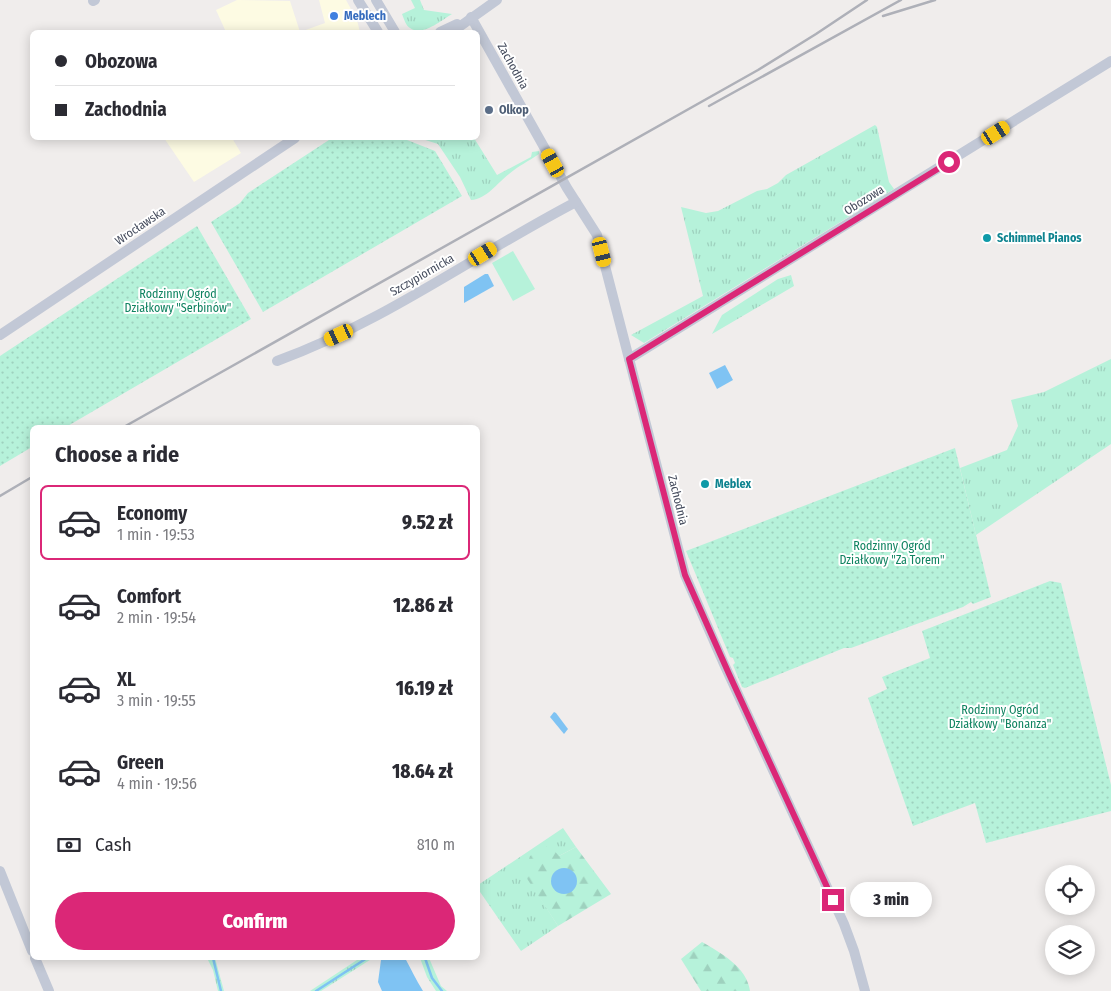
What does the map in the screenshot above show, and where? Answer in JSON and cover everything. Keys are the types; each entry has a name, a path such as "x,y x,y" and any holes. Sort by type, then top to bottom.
{"street":[{"path":"358,0 373,30"},
{"path":"376,0 393,30"},
{"path":"455,30 497,0"},
{"path":"444,30 471,17"},
{"name":"Zachodnia","path":"471,17 478,30"},
{"path":"388,20 400,30"},
{"path":"370,22 376,30"},
{"name":"Zachodnia","path":"480,33 600,243 685,575 844,924 854,950 865,991"},
{"name":"Obozowa","path":"629,359 1111,61"},
{"name":"Wrocławska","path":"0,335 292,140"},
{"name":"Szczypiornicka","path":"277,361 321,343 390,309 517,233 576,202"},
{"path":"0,871 30,946"},
{"path":"36,960 49,991"}],"shaded area":[{"path":"237,0 290,1 299,30 225,30 216,10"},
{"path":"319,0 346,0 357,20 360,30 306,30 325,23"},
{"path":"165,140 233,140 241,153 194,182"}],"green space":[{"path":"411,0 420,0 424,10 452,14 432,27 415,30 407,26 402,14 415,8"},
{"path":"875,125 889,182 894,189 644,343 631,335 703,296 681,207 706,213 718,211 757,191 767,189 778,183 786,175"},
{"name":"Rodzinny Ogród Działkowy \"Serbinów\"","path":"329,140 407,140 435,151 462,196 263,312 211,222 240,203 248,193"},
{"path":"425,140 475,140 497,175 531,157 532,152 539,151 539,154 512,171 487,194 471,200 460,177 438,144"},
{"name":"Rodzinny Ogród Działkowy \"Serbinów\"","path":"197,226 251,319 69,425 30,425 30,448 0,466 0,356"},
{"path":"513,251 535,289 513,301 492,263"},
{"path":"791,275 794,286 712,334 722,315 778,279"},
{"path":"1111,359 1111,444 976,535 960,468 1007,450 1018,426 1011,400 1044,392"},
{"name":"Rodzinny Ogród Działkowy \"Za Torem\"","path":"955,448 991,597 973,604 971,602 963,607 851,648 844,648 745,688 742,687 733,665 735,663 733,658 730,657 686,551"},
{"name":"Rodzinny Ogród Działkowy \"Bonanza\"","path":"1050,581 1061,583 1111,785 1111,811 986,843 975,803 913,826 868,698 887,689 882,677 930,658 922,631"},
{"path":"563,828 576,847 525,874 558,926 521,951 480,892 480,884"},
{"path":"549,845 559,856 576,847 611,894 558,926 524,874 530,856"},
{"path":"702,942 725,956 739,968 748,982 750,991 701,991 681,959"},
{"path":"208,960 216,960 224,991 218,991 213,970"},
{"path":"357,960 370,960 321,991 310,991"},
{"path":"421,960 430,960 441,986 447,991 436,991 427,977"}],"water":[{"path":"488,274 494,286 464,303 464,287"},
{"path":"725,365 733,380 717,389 709,373"},
{"path":"554,712 568,729 564,734 550,717"},
{"path":"564,868 573,872 577,881 573,890 564,894 555,890 551,881 555,872"},
{"path":"381,960 406,960 423,991 382,991 378,982"}],"waterway":[{"path":"213,960 221,991"},
{"path":"316,991 364,960"},
{"path":"426,960 432,978 442,991"}],"railway":[{"path":"127,425 758,70 867,0"},
{"path":"709,106 901,0"},
{"path":"883,16 935,0"},
{"path":"0,496 30,478"}],"place":[{"name":"Meblech","path":"334,16"},
{"name":"Olkop","path":"489,110"},
{"name":"Schimmel Pianos","path":"987,238"},
{"name":"Meblex","path":"705,484"}],"route":[{"path":"833,900 692,594 679,557 629,359 949,162"}]}
